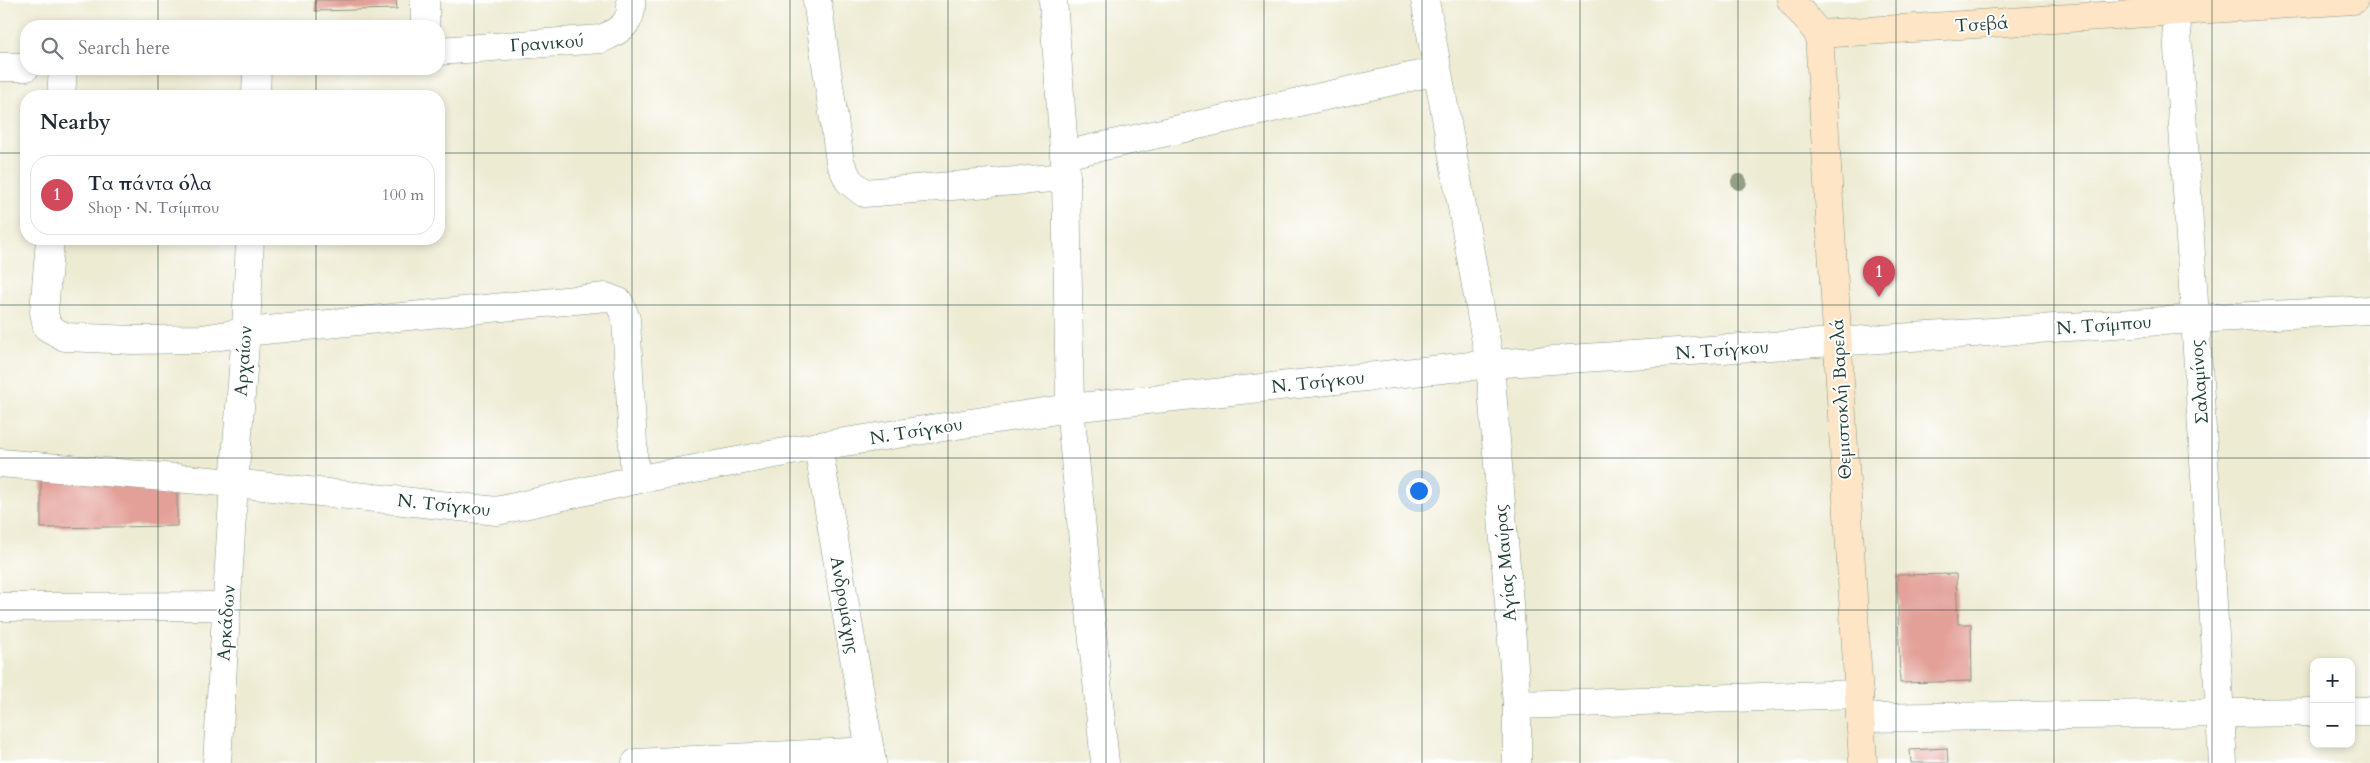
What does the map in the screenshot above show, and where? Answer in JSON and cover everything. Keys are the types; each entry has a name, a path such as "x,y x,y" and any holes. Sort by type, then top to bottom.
{"street":[{"path":"425,0 425,20"},
{"name":"Γρανικού","path":"445,50 601,38 620,31 632,11 631,0"},
{"path":"817,0 840,162 849,181 864,192 1065,166 1437,71"},
{"path":"1053,0 1065,166 1070,408 1105,763"},
{"name":"Αγίας Μαύρας","path":"1425,0 1490,364 1517,705 1517,763"},
{"path":"1791,0 1820,34"},
{"name":"Τσεβά","path":"1820,34 2176,6 2354,0"},
{"name":"Σαλαμίνος","path":"2176,6 2223,763"},
{"name":"Θεμιστοκλή Βαρελά","path":"1820,34 1863,763"},
{"path":"0,67 20,67"},
{"path":"61,90 63,75"},
{"path":"256,90 257,75"},
{"path":"50,245 44,312 47,327 65,337 133,340 202,339 246,332 606,297 619,302 626,319 635,480"},
{"name":"Αρχαίων","path":"234,483 246,332 250,245"},
{"name":"N. Τσίμπου","path":"1838,342 2194,319 2370,310"},
{"name":"Ν. Τσίγκου","path":"0,463 234,483 497,511 635,480 818,446 1070,408 1490,364 1838,342"},
{"name":"Ανδρομάχης","path":"818,446 871,757"},
{"name":"Αρκάδων","path":"217,763 234,483"},
{"path":"0,607 227,606"},
{"path":"1517,705 1860,706 2220,713 2310,712"},
{"path":"2355,711 2370,711"},
{"path":"636,763 871,757"}],"building":[{"path":"315,0 396,0 397,9 315,11"},
{"path":"41,478 177,485 177,526 41,528"},
{"path":"1956,574 1958,624 1971,624 1972,681 1900,683 1897,575"},
{"path":"1947,748 1948,763 1911,763 1910,750"}],"place":[{"name":"Τα πάντα όλα","path":"1879,297"}]}
